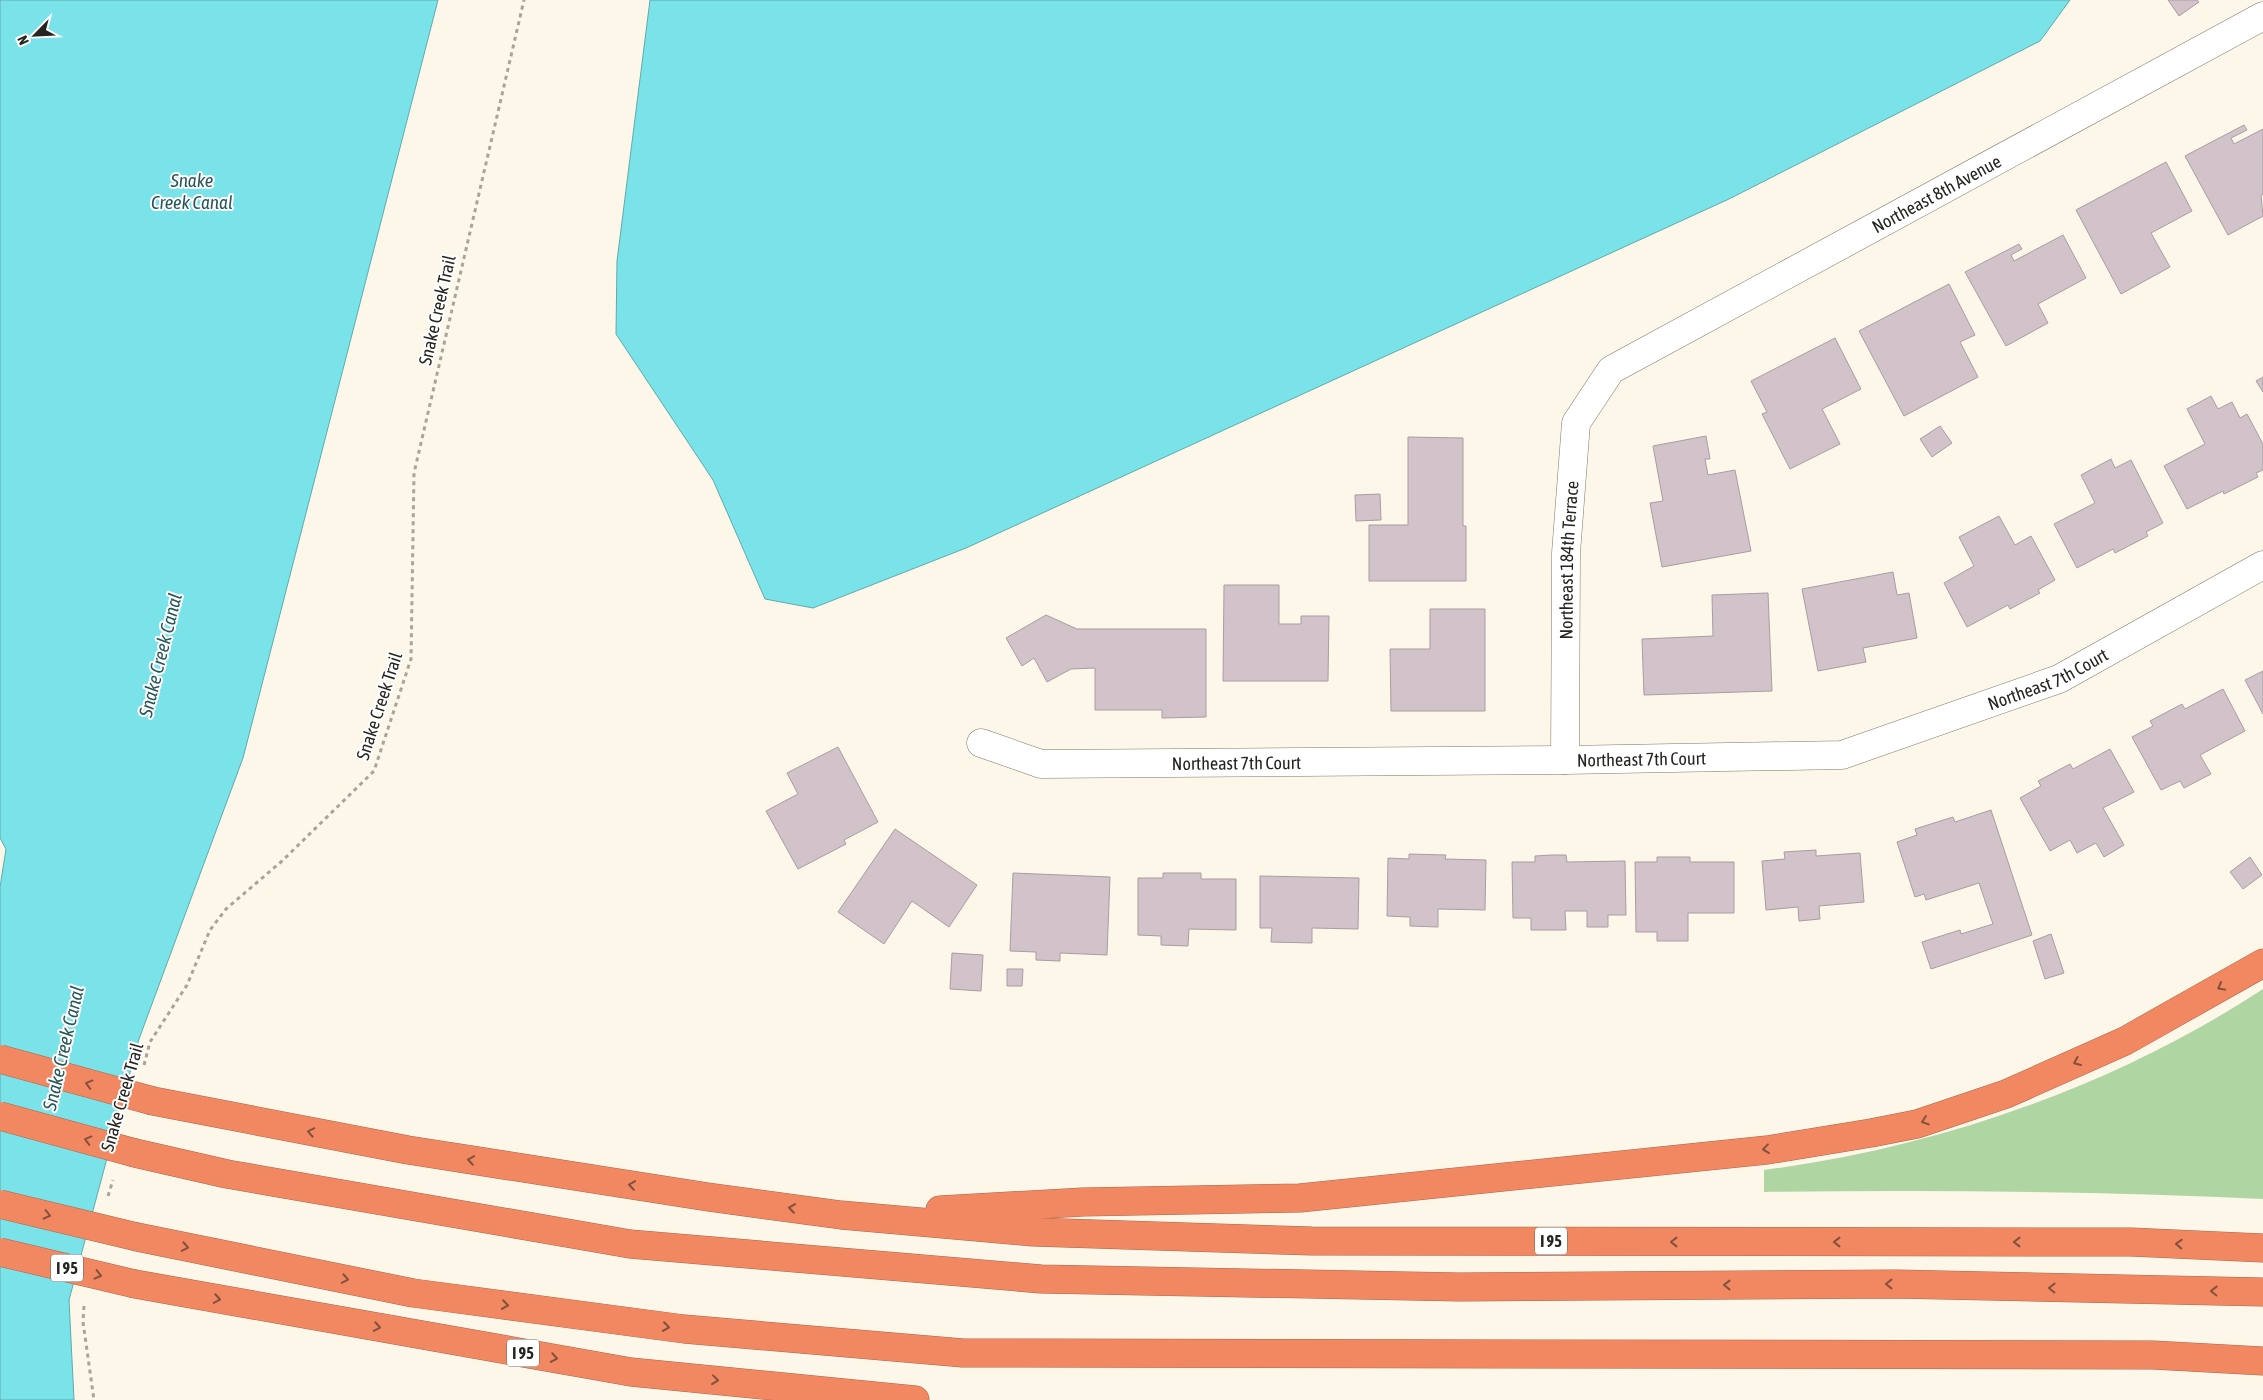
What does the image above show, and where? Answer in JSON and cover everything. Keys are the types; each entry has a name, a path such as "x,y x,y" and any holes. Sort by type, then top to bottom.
{"highway":[{"path":"841,1215 1083,1202 1300,1198 1767,1150 1871,1133 1917,1124 2006,1094 2125,1041 2263,963"},
{"name":"I 95","path":"0,1059 153,1101 408,1150 708,1197 841,1215 1033,1232 1312,1241 2131,1242 2263,1248"},
{"path":"0,1116 135,1153 227,1174 630,1244 1041,1279 1460,1287 1896,1284 2263,1292"},
{"path":"0,1204 138,1237 413,1293 684,1329 963,1353 2153,1356 2263,1361"},
{"name":"I 95","path":"0,1252 135,1284 631,1372 915,1400"}],"street":[{"name":"Northeast 8th Avenue","path":"1611,370 2263,16"},
{"name":"Northeast 184th Terrace","path":"1565,760 1566,553 1576,423 1611,370"},
{"name":"Northeast 7th Court","path":"981,743 1041,764 1565,760 1842,755 2059,679 2263,565"}],"path":[{"name":"Snake Creek Trail","path":"142,1071 150,1042 187,985 210,930 226,909 282,861 374,771 411,659 414,473 524,0"},
{"name":"Snake Creek Trail","path":"106,1205 114,1177"},
{"path":"85,1302 83,1322 94,1400"}],"green space":[{"path":"2263,989 2263,1199 2014,1192 1764,1192 1764,1170 1829,1160 1895,1146 1960,1128 2024,1107 2087,1083 2148,1055 2207,1023"}],"water":[{"name":"Snake Creek Canal","path":"0,0 438,0 243,758 139,1039 69,1300 74,1400 0,1400 0,887 6,849 0,838"},
{"path":"650,0 2070,0 2040,41 1729,199 966,548 813,608 765,599 713,480 616,334 617,261"}],"building":[{"path":"2168,0 2197,0 2199,2 2179,16"},
{"path":"2244,125 2247,130 2231,138 2234,144 2263,129 2263,194 2261,195 2263,216 2228,235 2185,156"},
{"path":"2166,162 2192,211 2151,233 2170,267 2121,294 2076,210"},
{"path":"2063,235 2086,278 2038,304 2048,323 2006,346 1965,272 2019,244 2022,249 2011,255 2014,261"},
{"path":"1949,284 1975,335 1960,342 1978,377 1904,416 1859,331"},
{"path":"1835,338 1861,389 1822,409 1840,444 1790,469 1762,414 1767,412 1751,381"},
{"path":"2263,377 2263,392 2256,381"},
{"path":"2211,396 2218,409 2232,402 2240,418 2247,414 2263,444 2263,470 2256,473 2258,477 2224,494 2223,491 2187,509 2164,466 2205,444 2187,409"},
{"path":"1940,426 1952,443 1932,457 1920,439"},
{"path":"1706,436 1710,459 1705,459 1708,475 1735,470 1751,551 1662,567 1650,503 1663,501 1653,446"},
{"path":"1408,437 1463,438 1463,526 1466,526 1466,581 1369,581 1369,525 1408,525"},
{"path":"2111,459 2115,468 2131,460 2163,523 2146,532 2148,536 2115,553 2113,549 2077,568 2054,524 2095,503 2081,475"},
{"path":"1380,494 1381,520 1356,521 1355,495"},
{"path":"1999,516 2015,545 2031,536 2055,580 2038,590 2040,593 2010,609 2008,605 1967,627 1944,583 1974,566 1959,537"},
{"path":"1893,572 1897,595 1909,593 1917,638 1863,648 1866,662 1818,671 1802,589"},
{"path":"1224,585 1279,585 1279,624 1301,624 1301,616 1329,616 1328,681 1223,681"},
{"path":"1768,593 1772,691 1644,695 1642,639 1713,636 1712,595"},
{"path":"1430,609 1485,609 1485,711 1391,711 1390,649 1430,649"},
{"path":"1046,615 1077,629 1206,629 1206,717 1162,718 1162,710 1095,710 1095,668 1071,669 1047,682 1034,658 1022,666 1006,638"},
{"path":"2263,671 2263,714 2245,680"},
{"path":"2223,689 2245,731 2200,755 2211,774 2184,788 2180,781 2161,790 2132,737 2153,726 2150,721 2182,704 2185,709"},
{"path":"838,747 878,822 844,840 846,844 798,869 766,811 798,794 787,773"},
{"path":"2110,749 2134,792 2103,808 2124,845 2104,857 2096,843 2077,853 2070,840 2050,851 2020,798 2041,786 2038,781 2070,764 2073,769"},
{"path":"1991,810 2032,935 1931,969 1922,942 1960,930 1961,934 1993,924 1979,883 1926,900 1924,894 1915,897 1897,842 1917,835 1915,829 1953,817 1955,822"},
{"path":"895,829 977,885 949,927 912,901 884,944 838,912"},
{"path":"1816,850 1816,856 1860,853 1864,902 1819,906 1820,919 1799,921 1798,907 1766,910 1762,861 1785,859 1784,852"},
{"path":"1409,854 1446,855 1445,859 1486,860 1485,910 1438,909 1438,927 1410,926 1410,917 1387,916 1388,858 1409,859"},
{"path":"1566,855 1567,862 1625,861 1626,915 1608,915 1608,927 1587,927 1587,911 1565,911 1566,930 1531,930 1531,918 1513,918 1512,862 1535,862 1535,856"},
{"path":"1657,857 1690,857 1690,862 1734,862 1734,913 1688,913 1688,941 1657,941 1657,932 1636,932 1635,862 1657,862"},
{"path":"2250,857 2262,875 2243,889 2230,872"},
{"path":"1013,873 1110,877 1107,955 1060,953 1060,961 1036,960 1036,952 1010,951"},
{"path":"1163,873 1201,873 1201,879 1236,879 1236,930 1189,929 1188,946 1161,945 1161,936 1138,935 1138,878 1163,878"},
{"path":"1260,876 1359,878 1358,929 1312,928 1312,943 1271,942 1272,928 1260,928"},
{"path":"2051,934 2064,973 2045,979 2033,941"},
{"path":"952,953 983,955 981,991 950,989"},
{"path":"1007,969 1023,969 1022,986 1007,986"}]}
